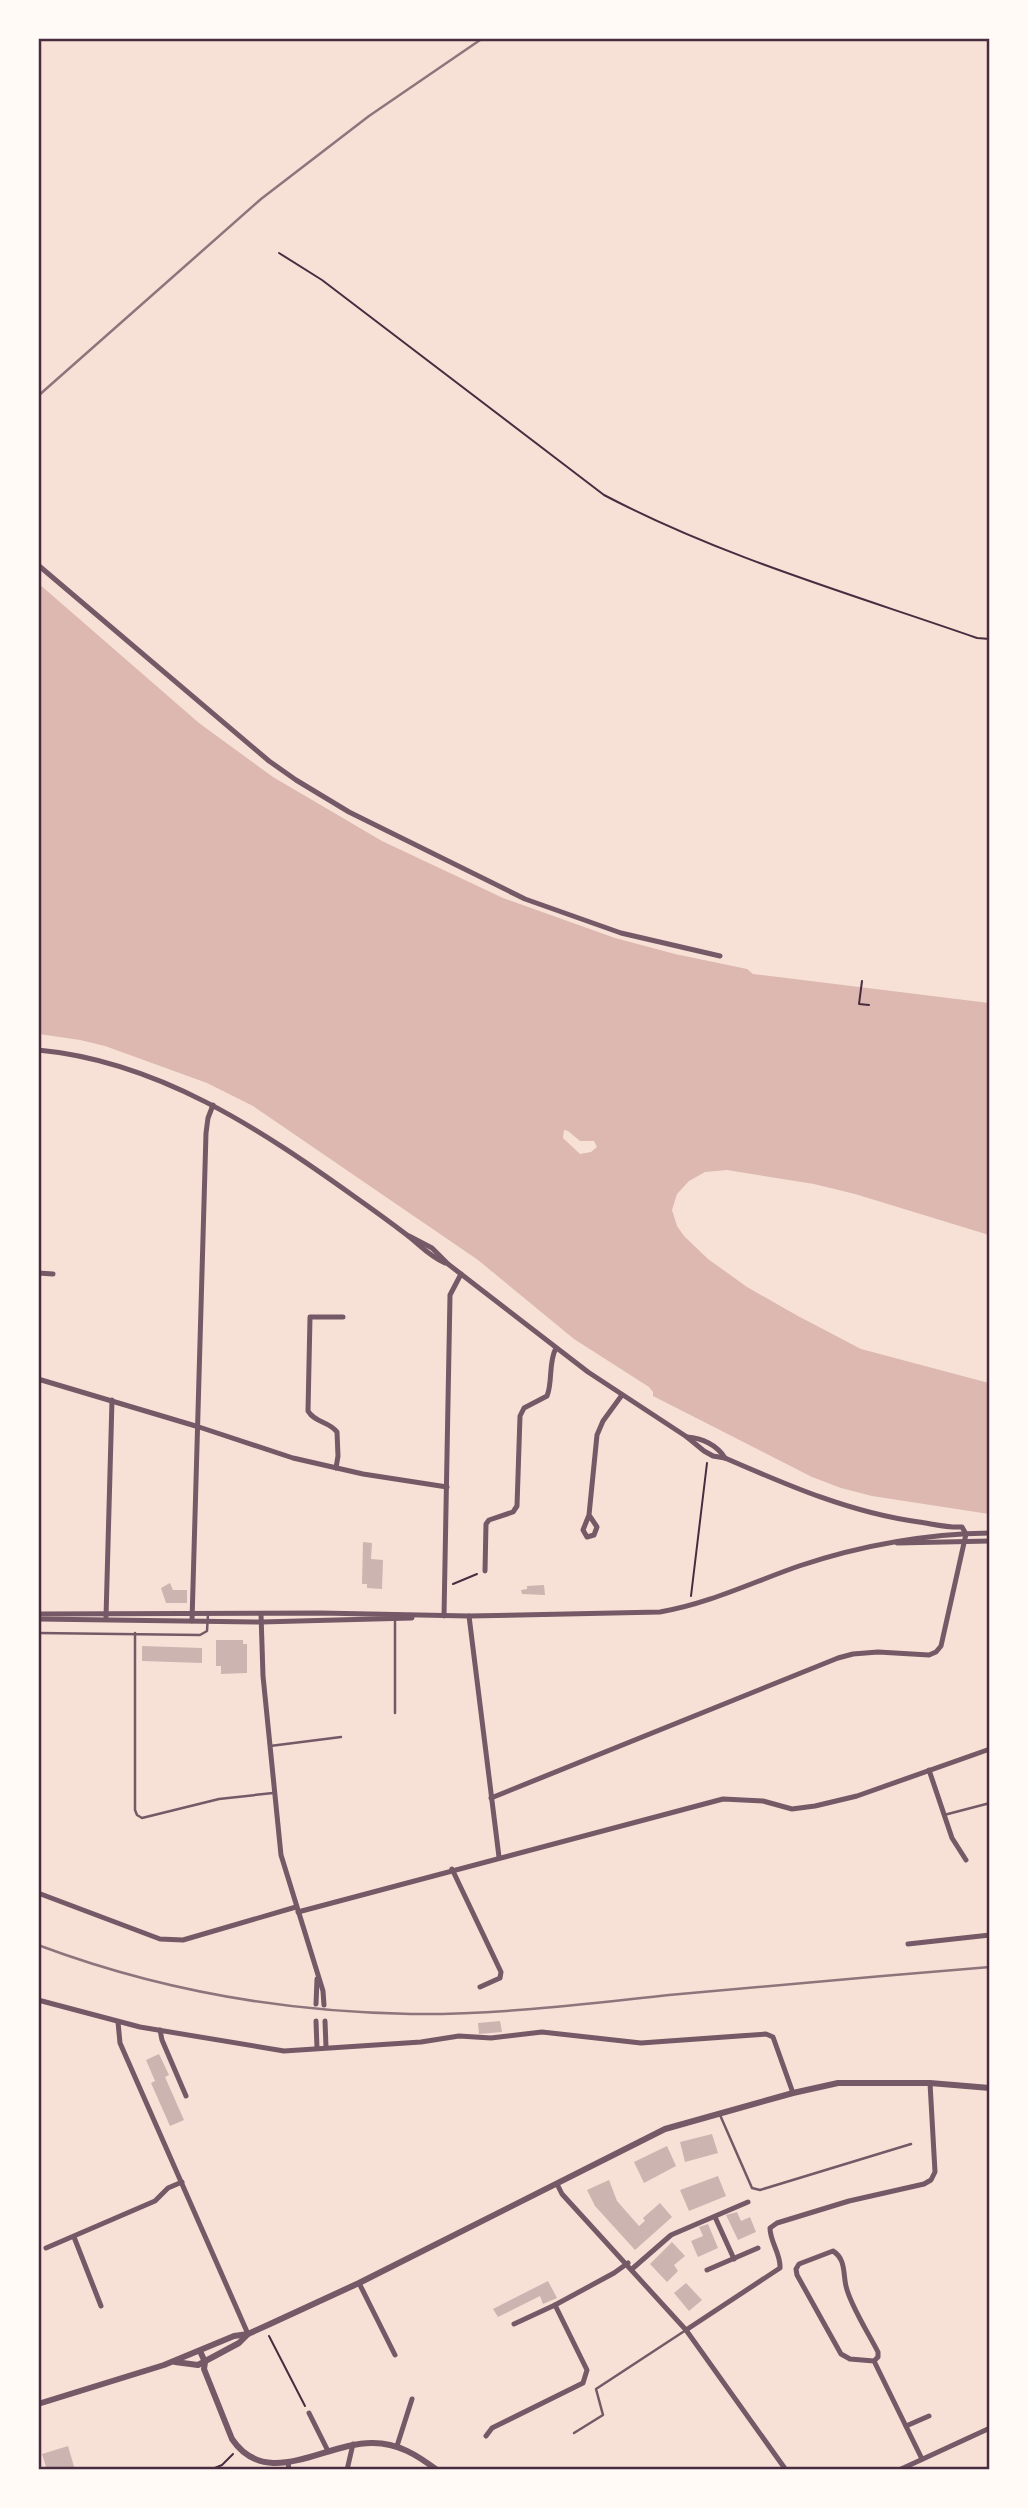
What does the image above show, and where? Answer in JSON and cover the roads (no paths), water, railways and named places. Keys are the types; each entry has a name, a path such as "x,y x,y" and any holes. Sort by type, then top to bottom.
{"street":[{"path":"38,565 269,761 349,812 524,899 621,933 720,956"},
{"path":"38,1050 84,1056 115,1064 172,1085 214,1105 314,1169 409,1236 435,1259 448,1264 621,1395 713,1456 725,1458 802,1491 887,1517 989,1533"},
{"path":"192,1617 206,1133 208,1118 214,1105"},
{"path":"38,1273 53,1274"},
{"path":"444,1616 450,1295 461,1274"},
{"path":"336,1468 337,1432 331,1426 315,1420 308,1411 310,1317 343,1317"},
{"path":"485,1571 486,1524 489,1520 513,1512 517,1506 520,1416 528,1405 547,1396 556,1348"},
{"path":"38,1379 293,1458 447,1487"},
{"path":"589,1514 597,1435 621,1395"},
{"path":"106,1617 112,1400"},
{"path":"942,1525 942,1535"},
{"path":"208,1617 261,1622 660,1612 690,1606 825,1558 887,1542 961,1530"},
{"path":"491,1798 838,1658 853,1654 929,1655 936,1652 941,1646 964,1542 961,1530"},
{"path":"887,1542 989,1541"},
{"path":"38,1614 106,1617"},
{"path":"38,1619 261,1614 396,1617"},
{"path":"261,1614 281,1854 323,1991 324,2005"},
{"path":"469,1616 499,1857"},
{"path":"38,1893 160,1939 183,1940 723,1799 763,1801 792,1809 821,1805 857,1796 989,1749"},
{"path":"929,1770 952,1838 966,1860"},
{"path":"452,1869 501,1972 502,1977 498,1980 480,1987"},
{"path":"908,1944 989,1935"},
{"path":"316,1972 316,2004"},
{"path":"38,2000 118,2022 265,2049 290,2051 421,2042 459,2036 491,2038 542,2032 642,2043 766,2034 774,2037 793,2093"},
{"path":"316,2021 317,2048"},
{"path":"325,2021 326,2048"},
{"path":"118,2022 120,2043 248,2334"},
{"path":"160,2030 186,2096"},
{"path":"174,2362 202,2365 239,2343 248,2334 359,2283 653,2134 793,2093 838,2083 929,2083 989,2088"},
{"path":"686,2330 780,2268 781,2263 770,2236 770,2228 777,2223 931,2180 935,2172 929,2083"},
{"path":"46,2248 155,2201 181,2182"},
{"path":"556,2184 562,2194 686,2330 786,2469"},
{"path":"514,2325 630,2266 671,2235 748,2202"},
{"path":"715,2217 734,2259"},
{"path":"74,2237 101,2306"},
{"path":"707,2270 758,2248"},
{"path":"833,2251 838,2254 845,2273 846,2287 878,2352 874,2361 850,2359 841,2354 797,2275 799,2264 833,2251"},
{"path":"359,2283 395,2355"},
{"path":"486,2436 492,2428 583,2383 587,2370 555,2305"},
{"path":"38,2404 174,2362 240,2334 248,2334"},
{"path":"197,2352 228,2431 239,2449 261,2463 289,2466 328,2451 371,2442 397,2446 419,2456 437,2469"},
{"path":"874,2361 922,2459"},
{"path":"397,2446 412,2399"},
{"path":"309,2413 328,2451"},
{"path":"906,2426 929,2416"},
{"path":"899,2469 989,2428"},
{"path":"346,2469 353,2444"}],"lane":[{"path":"38,1633 202,1635 207,1631 208,1617"},
{"path":"395,1713 396,1617"},
{"path":"135,1633 137,1815 142,1818 219,1799 275,1793"},
{"path":"270,1746 341,1737"},
{"path":"944,1815 989,1803"},
{"path":"720,2115 752,2188 760,2190 911,2144"},
{"path":"574,2433 603,2415 596,2389 686,2330"}],"railway":[{"path":"38,396 261,199 369,116 483,38"},
{"path":"38,1945 129,1974 222,1996 316,2009 411,2014 540,2008 990,1967"}]}
